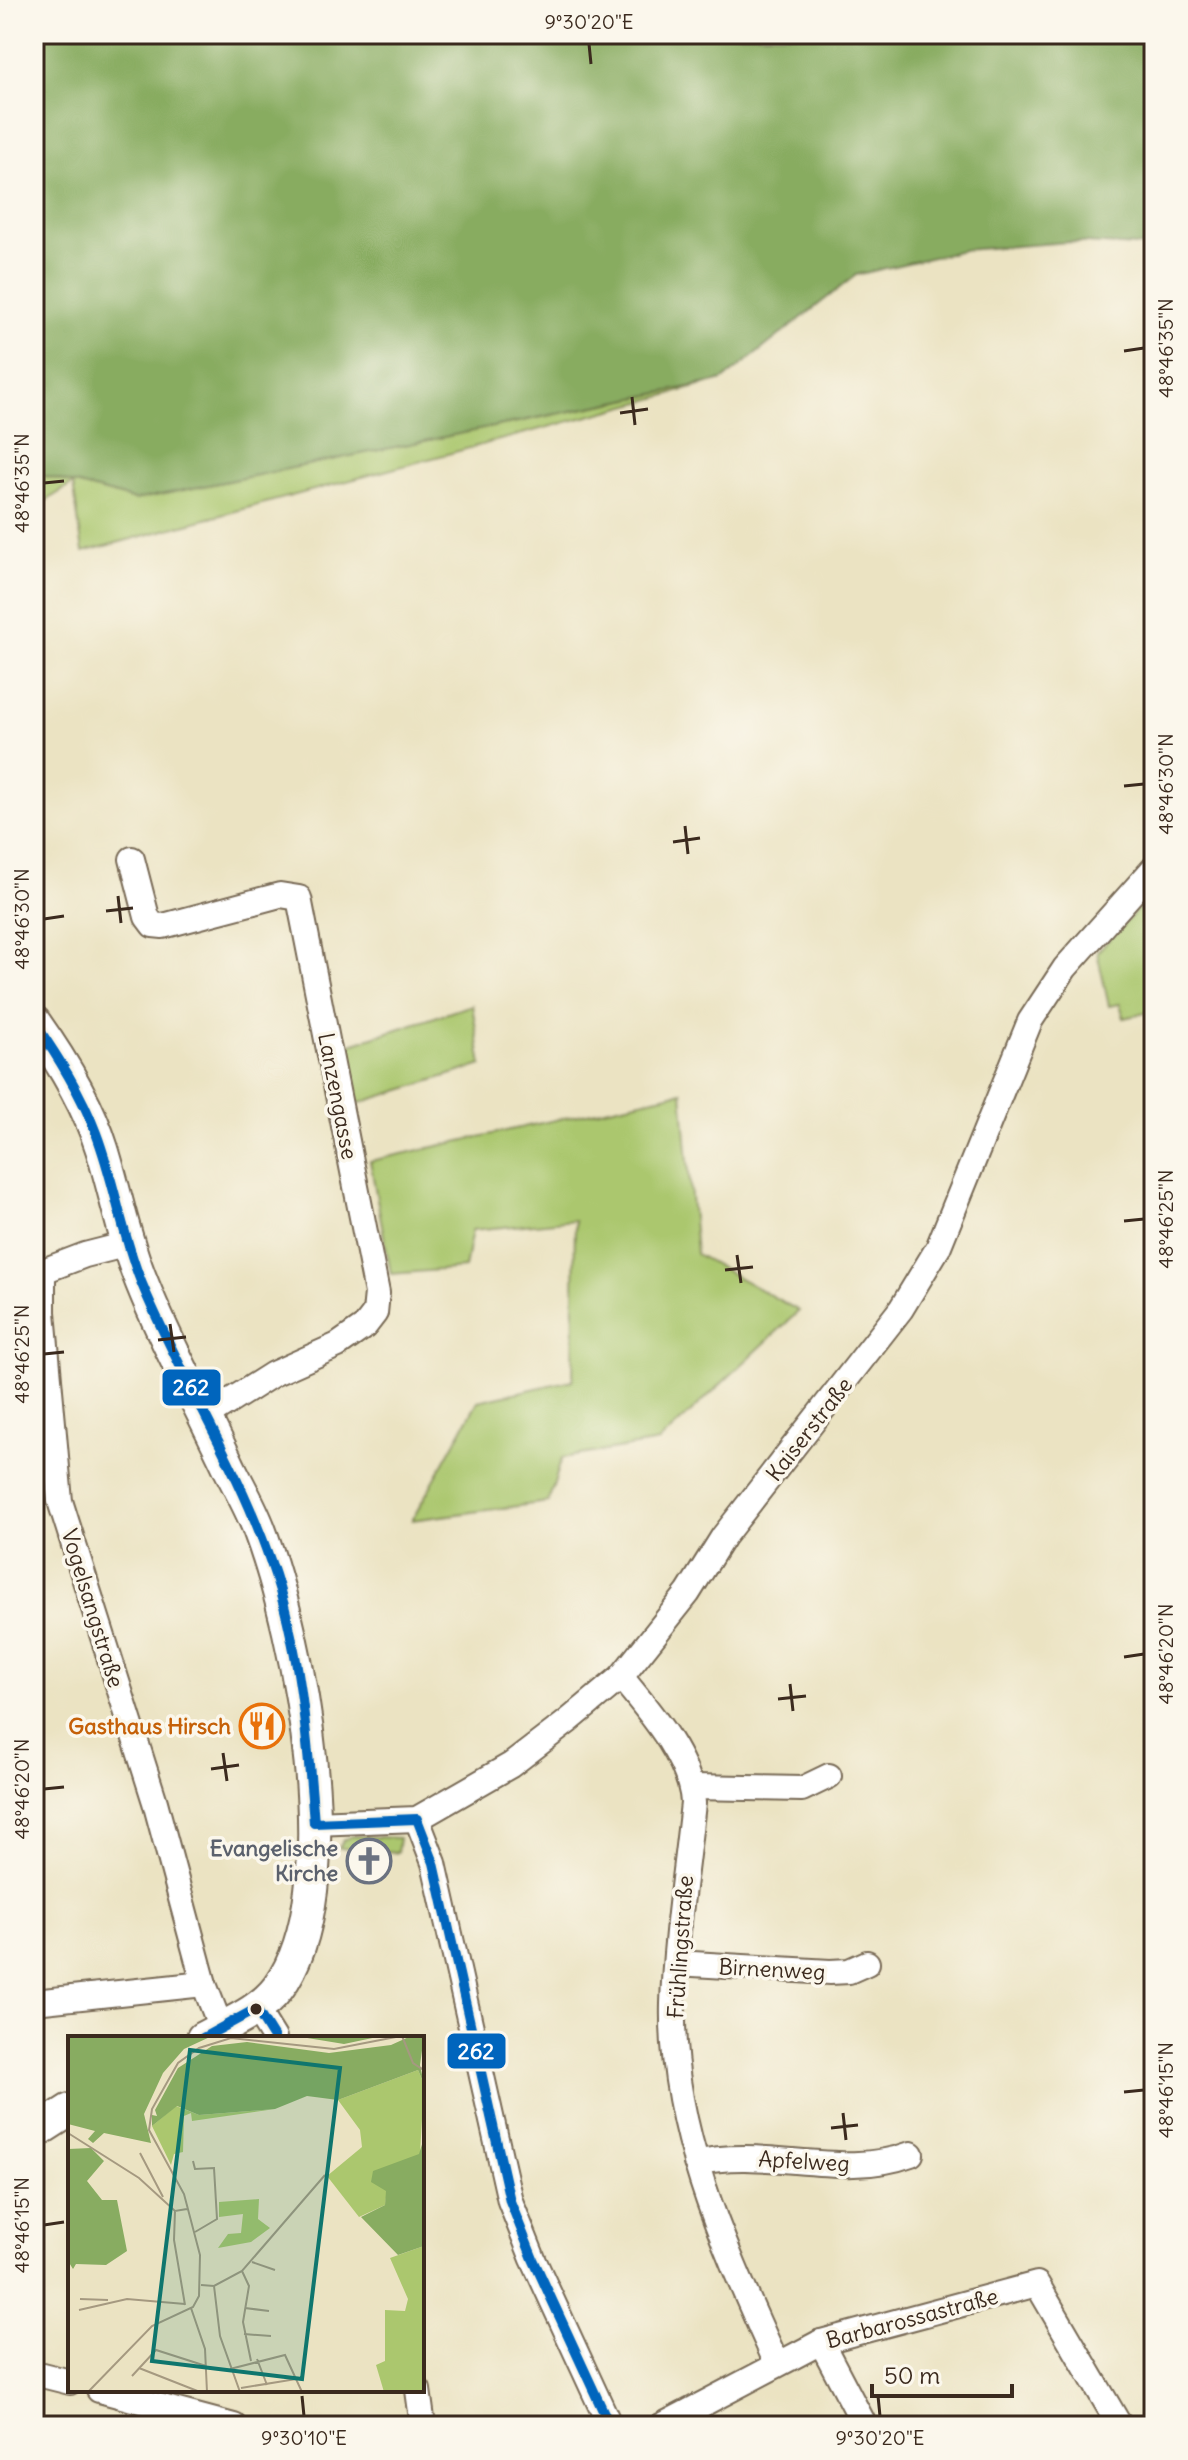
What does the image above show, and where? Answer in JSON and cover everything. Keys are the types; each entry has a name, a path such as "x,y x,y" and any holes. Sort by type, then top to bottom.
{"main road":[{"path":"34,1022 93,1125 142,1284 258,1527 279,1592 300,1675 314,1823 307,1912 299,1942 279,1988 256,2009 212,2033"},
{"path":"34,2133 68,2111"}],"street":[{"name":"Lanzengasse","path":"132,859 147,917 153,925 163,926 280,895 299,898 377,1293 375,1313 365,1326 338,1345 273,1374 205,1417"},
{"name":"Kaiserstraße","path":"314,1823 417,1819 511,1765 621,1677 688,1593 723,1537 901,1309 938,1248 1030,1021 1065,968 1154,868"},
{"name":"Vogelsangstraße","path":"128,1244 39,1268 60,1501 155,1802 204,1984 212,2033"},
{"path":"621,1677 652,1715 692,1787 802,1789 829,1776"},
{"name":"Frühlingstraße","path":"692,1787 673,2006 677,2067 696,2163 722,2242 777,2364"},
{"path":"417,1819 434,1863 510,2201 533,2259 610,2426"},
{"name":"Birnenweg","path":"676,1963 830,1972 849,1971 867,1963"},
{"path":"34,2002 204,1984"},
{"path":"256,2009 273,2036"},
{"name":"Apfelweg","path":"696,2163 732,2157 866,2165 890,2162 911,2154"},
{"name":"Barbarossastraße","path":"661,2426 821,2342 1037,2284 1120,2426"},
{"path":"821,2342 865,2426"},
{"path":"34,2373 68,2382"},
{"path":"106,2392 234,2426"},
{"path":"418,2392 423,2426"}],"green space":[{"path":"47,34 1154,34 1154,247 1068,242 963,250 856,275 723,380 135,500 34,473 34,47"},
{"path":"723,380 83,552 73,484 34,508 34,473 135,500"},
{"path":"1154,892 1154,1011 1124,1018 1120,1004 1109,1006 1097,952"},
{"path":"472,1005 482,1065 356,1104 342,1047"},
{"path":"682,1092 696,1254 799,1311 659,1442 562,1458 548,1502 412,1520 478,1401 573,1380 575,1220 472,1230 465,1268 391,1274 370,1161"},
{"path":"352,1836 399,1838 397,1853 339,1848 343,1841"}],"transit line":[{"name":"262","path":"34,1022 52,1048 90,1118 142,1284 242,1490 270,1560 289,1624 295,1657 305,1723 314,1823 417,1819 434,1863 510,2201 533,2259 610,2426"},
{"name":"262","path":"207,2036 256,2009 273,2036"}],"place":[{"name":"Gasthaus Hirsch","path":"262,1726"},
{"name":"Evangelische Kirche","path":"369,1861"}]}
